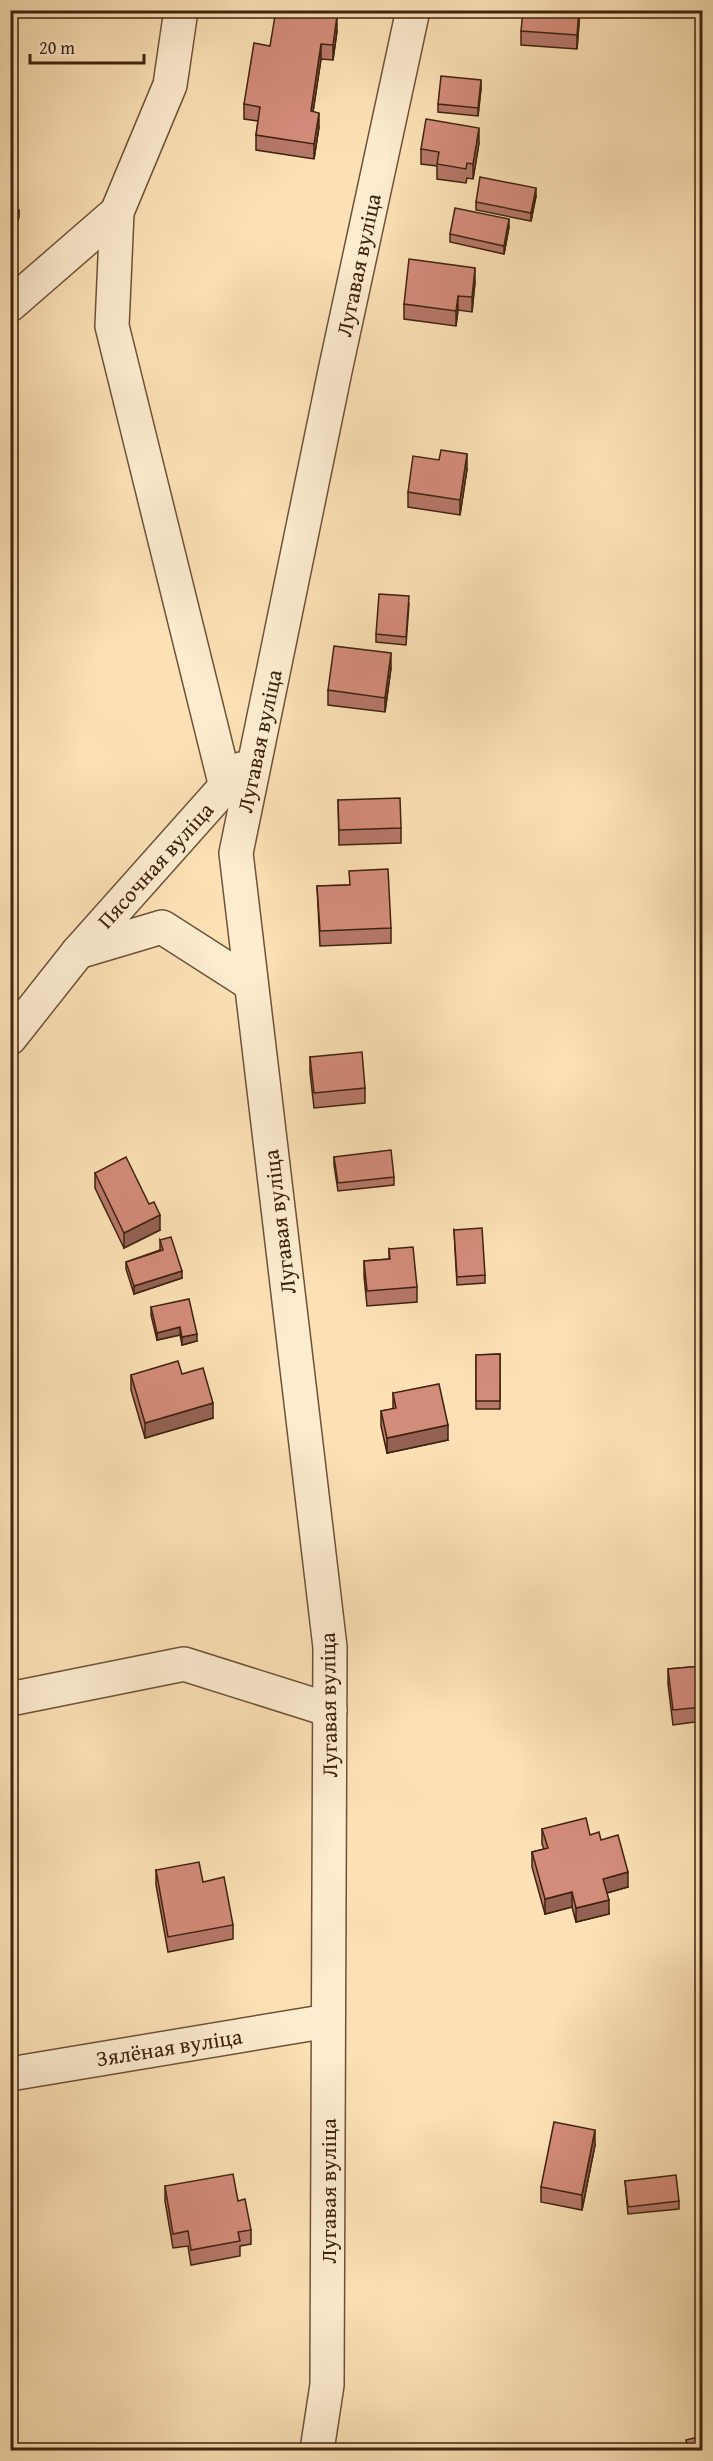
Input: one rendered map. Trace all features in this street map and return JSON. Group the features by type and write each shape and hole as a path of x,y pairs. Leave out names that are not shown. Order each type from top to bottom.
{"street":[{"path":"181,10 170,85 117,212 112,326 226,787"},
{"name":"Лугавая вуліца","path":"317,2451 327,2385 330,1647 236,853 334,371 413,10"},
{"path":"10,305 117,212"},
{"name":"Пясочная вуліца","path":"10,1038 78,952 256,753"},
{"name":"Пясочная вуліца","path":"78,952 162,927 251,984"},
{"path":"10,1699 184,1664 330,1710"},
{"name":"Зялёная вуліца","path":"10,2074 328,2021"}],"building":[{"path":"276,10 302,10 337,16 333,45 321,44 311,111 319,113 314,144 256,135 260,107 244,104 254,43 270,46"},
{"path":"523,10 579,10 577,35 521,31"},
{"path":"441,76 481,80 478,108 438,104"},
{"path":"426,119 479,128 473,164 467,163 466,169 437,164 439,152 421,149"},
{"path":"480,177 536,188 531,213 476,202"},
{"path":"10,207 19,210 10,234"},
{"path":"455,208 509,219 504,246 450,234"},
{"path":"409,259 475,268 472,297 458,296 456,311 404,304"},
{"path":"441,450 467,454 460,500 408,492 413,456 439,460"},
{"path":"379,594 409,596 406,637 376,634"},
{"path":"334,646 391,653 385,698 328,690"},
{"path":"400,798 401,828 339,830 338,800"},
{"path":"388,869 391,928 320,931 317,886 350,885 349,871"},
{"path":"362,1052 365,1088 314,1093 310,1057"},
{"path":"391,1150 394,1177 338,1183 334,1157"},
{"path":"126,1157 149,1204 154,1202 160,1215 124,1233 95,1173"},
{"path":"482,1228 485,1275 457,1277 454,1230"},
{"path":"171,1237 182,1271 134,1286 126,1262 163,1250 160,1240"},
{"path":"413,1247 417,1287 367,1291 364,1261 390,1259 389,1249"},
{"path":"189,1299 197,1334 182,1337 180,1327 157,1333 151,1307"},
{"path":"500,1354 500,1401 476,1401 476,1355"},
{"path":"178,1361 182,1374 203,1368 213,1403 145,1423 131,1375"},
{"path":"439,1384 448,1425 387,1438 381,1411 396,1408 393,1393"},
{"path":"702,1666 702,1707 673,1710 668,1669"},
{"path":"586,1818 590,1835 599,1832 601,1840 618,1835 628,1872 603,1879 609,1900 576,1908 572,1892 545,1899 532,1852 548,1848 542,1829"},
{"path":"199,1862 203,1882 224,1877 233,1925 168,1937 156,1870"},
{"path":"10,1874 17,1914 10,1915"},
{"path":"554,2122 595,2130 582,2195 541,2187"},
{"path":"233,2174 238,2201 245,2199 251,2230 238,2232 240,2241 191,2250 188,2231 173,2234 165,2186"},
{"path":"676,2175 679,2201 628,2207 625,2181"},
{"path":"702,2436 702,2451 688,2451 686,2440"}]}
